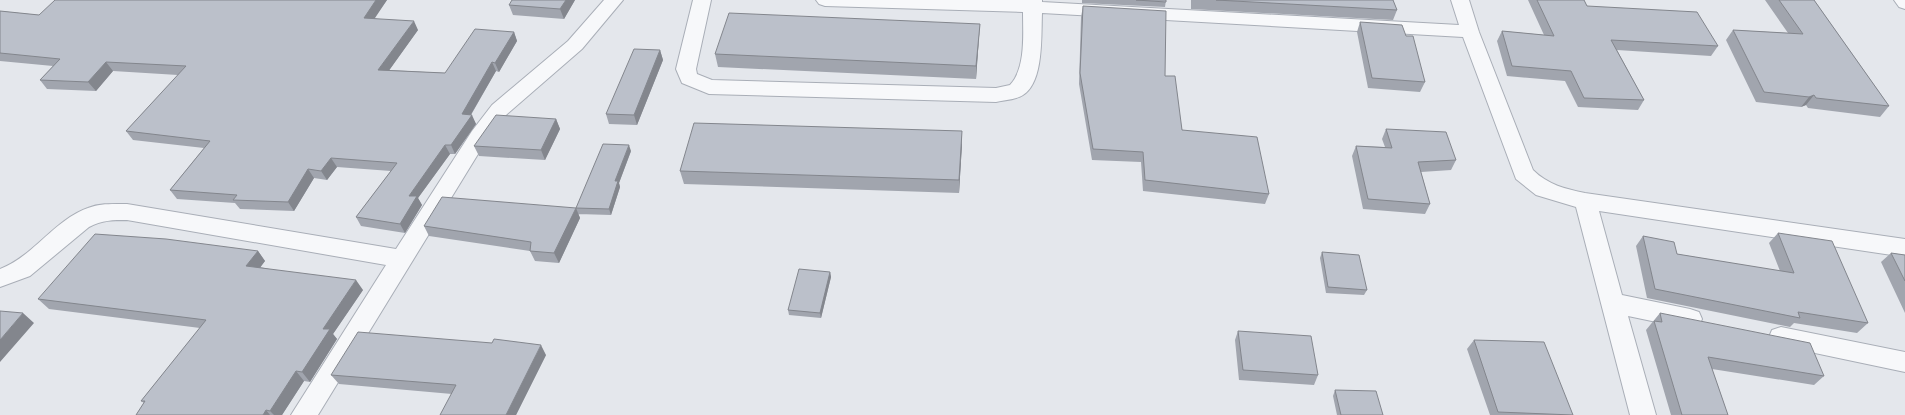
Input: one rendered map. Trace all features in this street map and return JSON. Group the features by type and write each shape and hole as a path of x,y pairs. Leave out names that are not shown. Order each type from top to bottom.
{"street":[{"path":"304,415 479,136 499,110 575,45 614,0"},
{"path":"702,0 686,69 689,78 709,87 996,95 1017,90 1023,84 1026,77 1030,59 1032,4"},
{"path":"825,0 1032,4 1470,32"},
{"path":"1460,0 1470,32 1524,174 1536,185 1548,191 1585,201 1905,248"},
{"path":"1585,201 1643,415"},
{"path":"0,278 22,270 81,222 94,214 108,212 127,212 402,259"},
{"path":"1613,303 1713,324"},
{"path":"1759,333 1905,362"}],"building":[{"path":"55,0 376,0 364,18 414,21 378,70 445,73 475,29 514,32 495,63 492,62 462,114 472,115 451,145 445,145 409,196 417,196 400,224 356,217 397,163 331,158 321,171 308,169 288,202 233,200 237,195 170,190 210,141 126,131 186,66 106,62 88,82 40,80 60,59 0,53 0,11 39,15"},
{"path":"512,0 566,0 560,9 509,5"},
{"path":"1136,0 1166,0 1166,2"},
{"path":"1216,0 1393,0 1397,10"},
{"path":"1537,0 1584,0 1587,6 1697,12 1718,46 1611,40 1644,100 1584,98 1571,71 1512,66 1502,31 1554,36"},
{"path":"1779,0 1814,0 1889,106 1816,98 1814,95 1809,97 1764,92 1733,30 1803,34"},
{"path":"1083,6 1166,11 1165,76 1175,76 1182,130 1257,137 1269,194 1145,180 1143,152 1093,149 1080,73"},
{"path":"729,13 980,24 976,66 715,54"},
{"path":"1360,22 1402,25 1406,36 1413,36 1425,82 1372,78"},
{"path":"634,49 660,50 634,115 606,114"},
{"path":"496,115 556,119 541,150 474,146"},
{"path":"694,123 962,131 959,180 680,171"},
{"path":"1386,129 1446,132 1456,160 1418,162 1430,204 1368,199 1356,146 1392,148"},
{"path":"603,144 629,145 615,181 618,181 609,209 576,208"},
{"path":"442,197 576,208 554,253 530,251 531,242 424,226"},
{"path":"1778,233 1832,241 1868,323 1798,312 1800,318 1655,289 1643,236 1674,242 1677,254 1794,273"},
{"path":"95,234 166,239 258,251 246,266 356,280 323,329 330,329 302,372 296,371 270,411 266,410 263,415 136,415 145,401 141,401 206,320 38,299"},
{"path":"1322,252 1359,255 1367,290 1328,287"},
{"path":"1891,253 1905,255 1905,281"},
{"path":"799,269 830,272 820,313 788,310"},
{"path":"0,311 23,313 0,340"},
{"path":"1660,313 1810,343 1824,376 1708,357 1728,415 1682,415 1654,321 1662,322"},
{"path":"1238,331 1311,336 1318,375 1243,370"},
{"path":"358,332 492,343 494,339 541,345 506,415 440,415 456,385 331,375"},
{"path":"1474,340 1544,342 1573,415 1498,412"},
{"path":"1335,390 1376,391 1383,415 1341,415"}]}
